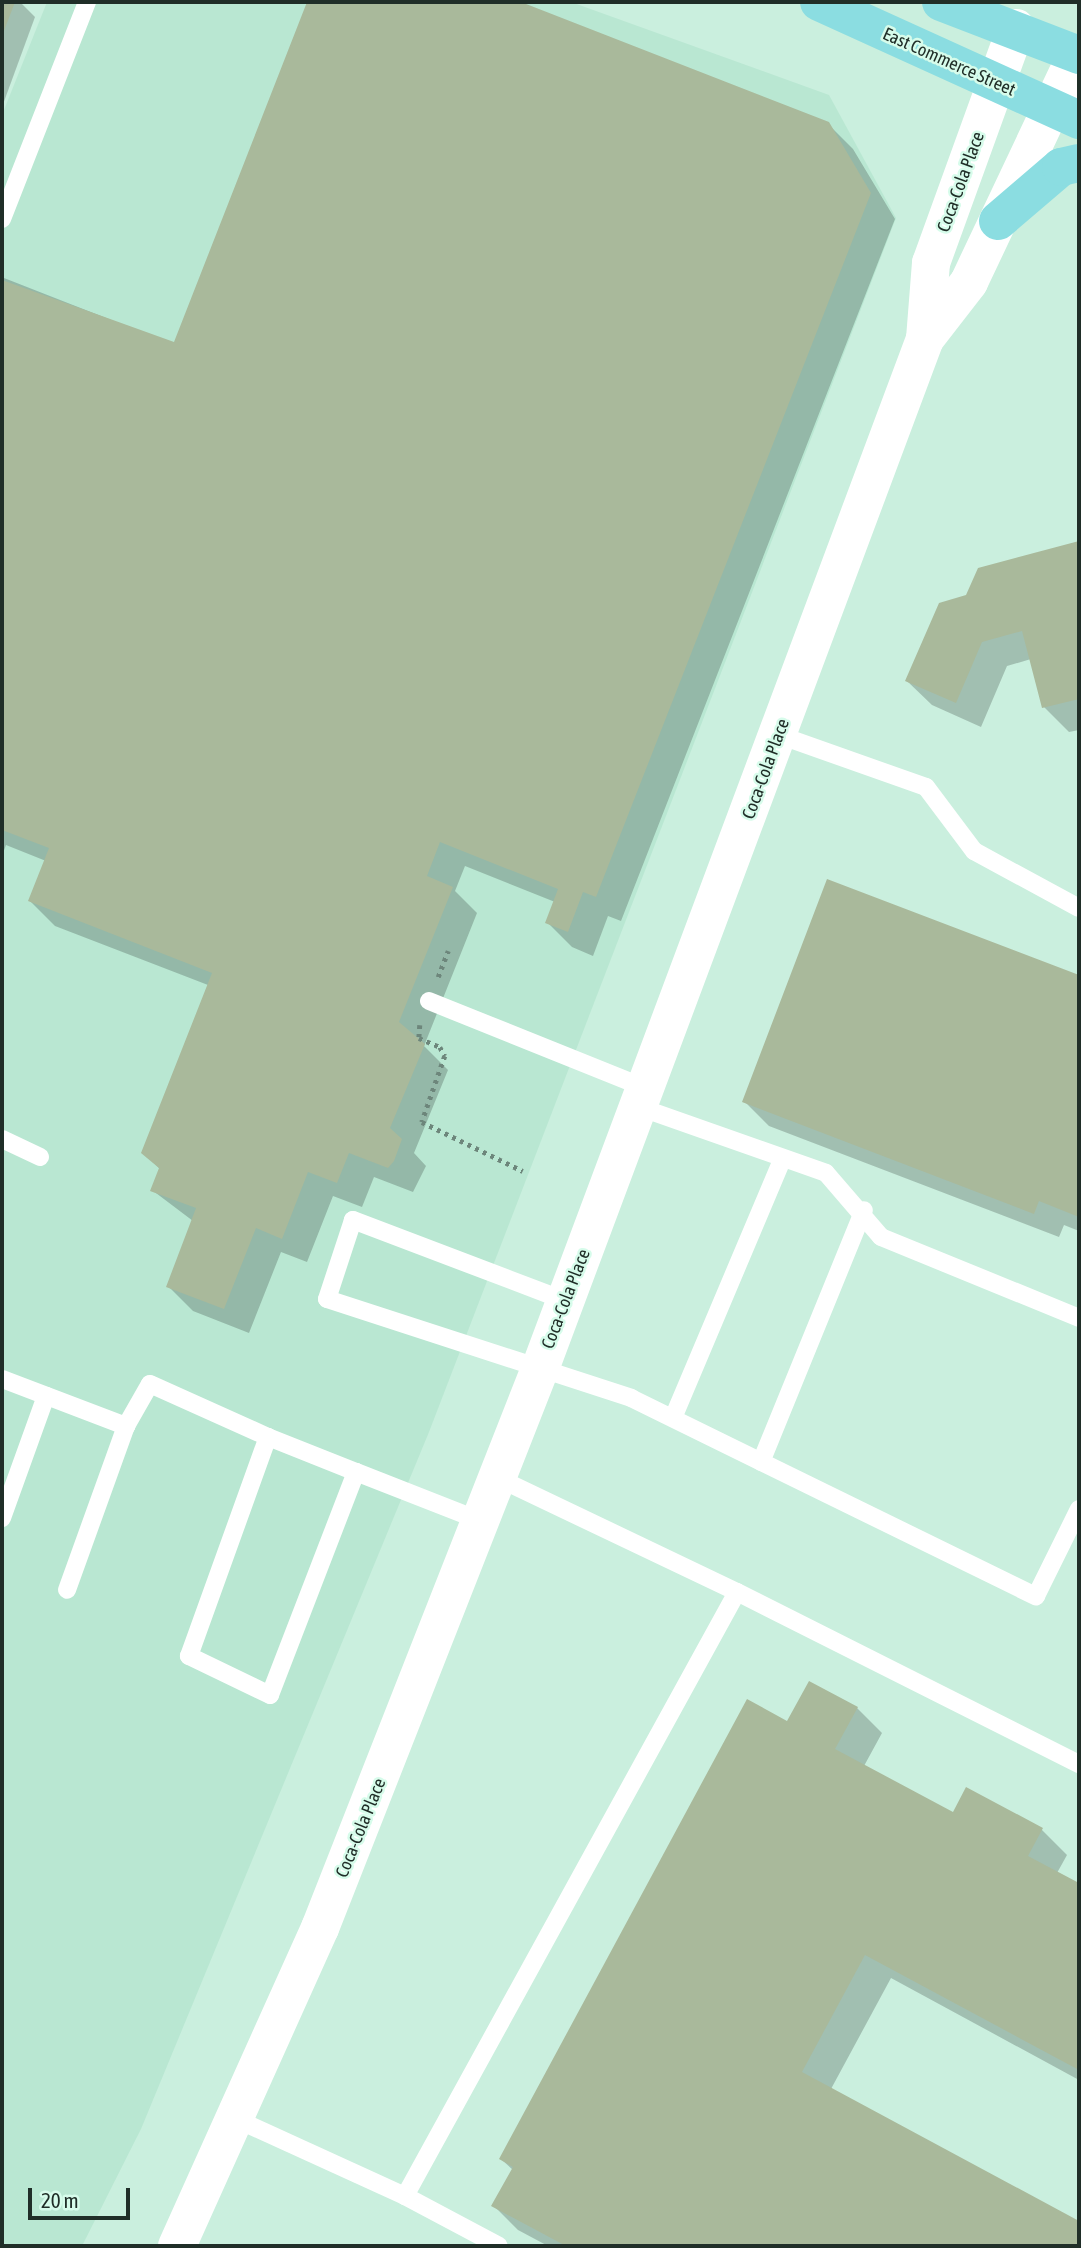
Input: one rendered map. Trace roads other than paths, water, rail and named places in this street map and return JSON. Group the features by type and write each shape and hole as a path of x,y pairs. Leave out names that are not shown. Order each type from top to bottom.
{"main road":[{"name":"East Commerce Street","path":"819,2 1066,115"},
{"path":"941,2 1079,52"},
{"path":"998,221 1060,167 1079,163"}],"street":[{"name":"Coca-Cola Place","path":"177,2246 320,1928 566,1301 925,339 931,263 1016,28"},
{"name":"Coca-Cola Place","path":"925,339 969,282 998,221 1066,115 1079,52"}],"lane":[{"path":"2,219 87,2"},
{"path":"779,735 926,787 974,850 1079,908"},
{"path":"429,1001 642,1097 783,1158 826,1173 863,1210 881,1237 1079,1318"},
{"path":"2,1139 40,1157"},
{"path":"673,1418 783,1158"},
{"path":"761,1462 863,1210"},
{"path":"566,1301 353,1220 327,1299 541,1366 673,1418 1036,1596 1079,1509"},
{"path":"2,1379 126,1426"},
{"path":"67,1590 126,1426 150,1384 268,1437 481,1521"},
{"path":"2,1518 47,1396"},
{"path":"268,1437 189,1656 270,1695 356,1472"},
{"path":"498,1478 737,1592 1079,1764"},
{"path":"405,2196 737,1592"},
{"path":"236,2119 405,2196 499,2246"}]}
